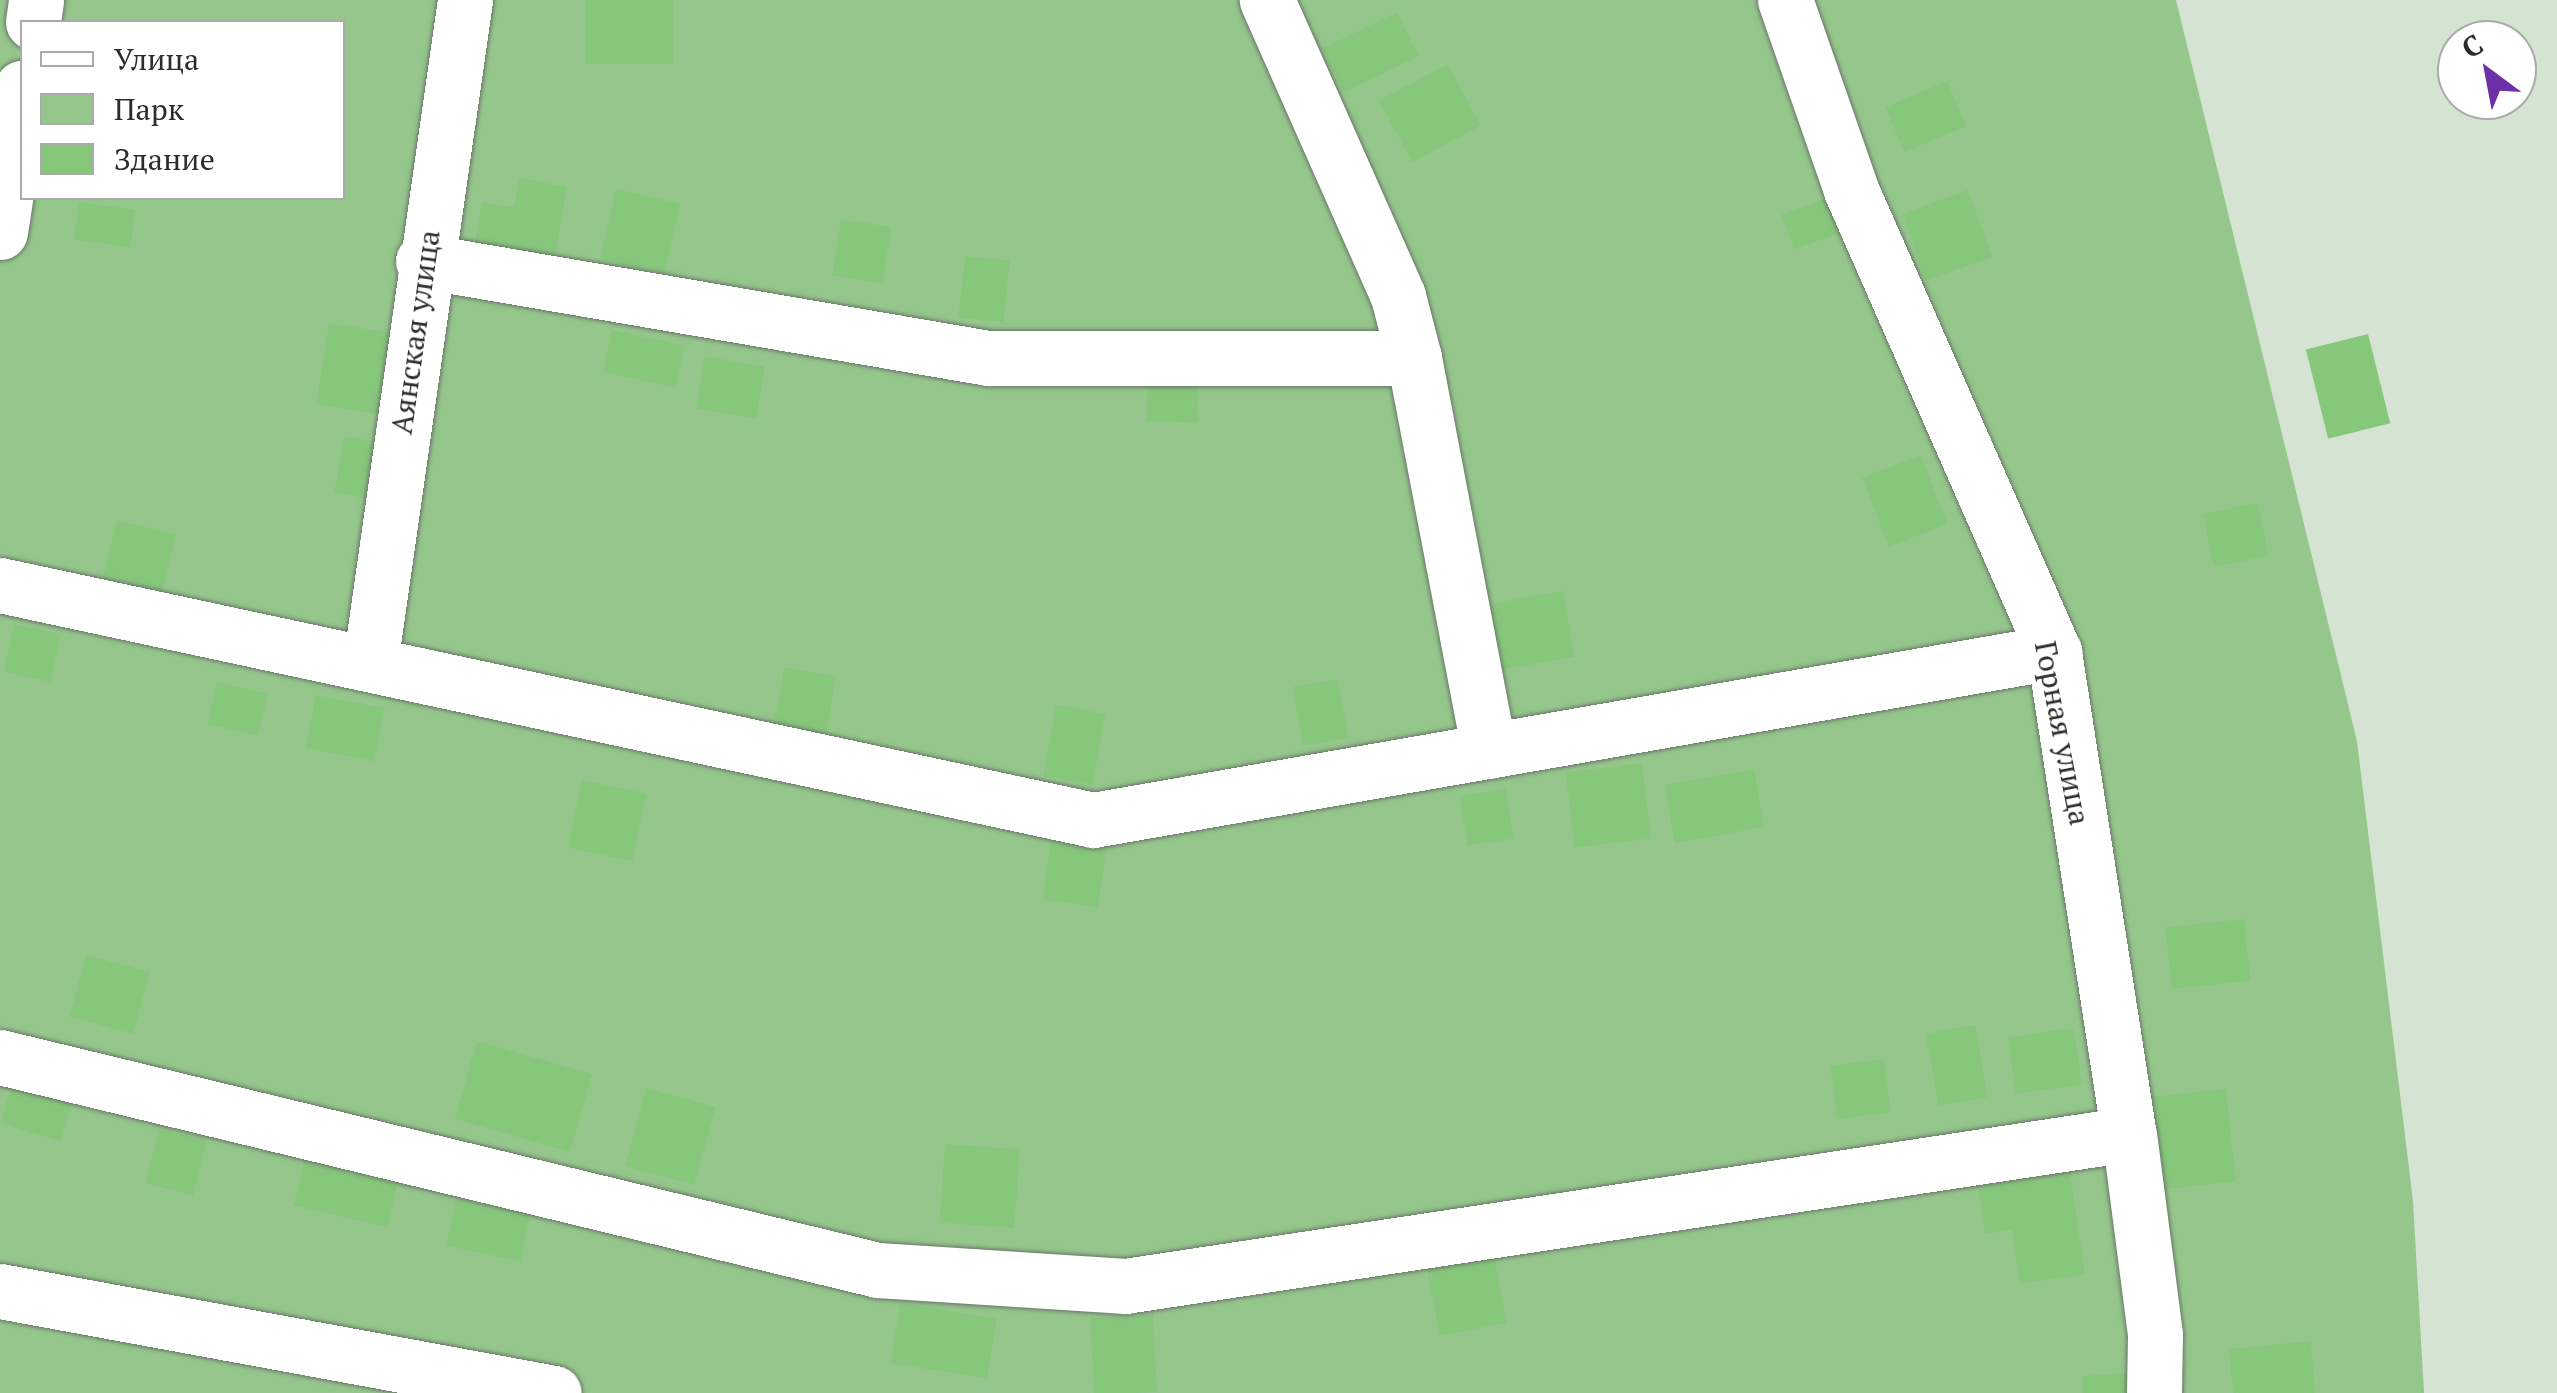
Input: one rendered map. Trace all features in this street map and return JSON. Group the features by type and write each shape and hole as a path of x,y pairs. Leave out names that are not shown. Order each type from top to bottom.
{"street":[{"name":"Аянская улица","path":"370,664 424,261 466,0"},
{"path":"1266,0 1398,296 1414,358 1489,751"},
{"name":"Горная улица","path":"1784,0 1851,190 2054,652 2129,1134 2156,1335 2154,1393"},
{"path":"0,232 20,101"},
{"path":"424,261 988,358 1414,358"},
{"path":"0,585 1092,820 2054,652"},
{"path":"0,1057 878,1270 1125,1286 2129,1134"},
{"path":"0,1291 554,1393"}],"green space":[{"path":"0,0 2176,0 2357,741 2413,1201 2424,1393 0,1393"}],"building":[{"path":"585,0 673,0 673,64 585,64"},
{"path":"1397,12 1418,56 1344,92 1322,48"},
{"path":"1448,64 1481,126 1412,162 1379,101"},
{"path":"1947,81 1966,126 1904,152 1885,107"},
{"path":"519,178 567,187 554,261 474,247 482,202 514,207"},
{"path":"616,189 680,204 664,274 600,259"},
{"path":"1968,190 1992,257 1927,281 1902,214"},
{"path":"1836,195 1849,230 1794,250 1781,215"},
{"path":"79,202 135,210 130,248 74,240"},
{"path":"841,219 891,227 882,283 832,275"},
{"path":"965,256 1010,261 1003,322 959,318"},
{"path":"329,323 395,333 382,414 316,404"},
{"path":"612,330 684,345 675,387 603,372"},
{"path":"2368,334 2390,423 2328,439 2306,349"},
{"path":"705,356 765,367 756,419 696,408"},
{"path":"1148,374 1199,376 1197,423 1146,421"},
{"path":"345,436 392,445 381,501 334,492"},
{"path":"1921,455 1948,524 1889,547 1862,478"},
{"path":"2258,503 2268,556 2213,567 2203,514"},
{"path":"117,520 176,535 161,596 102,581"},
{"path":"1563,591 1575,657 1499,670 1487,604"},
{"path":"14,624 61,634 51,682 4,672"},
{"path":"784,667 836,676 825,742 772,733"},
{"path":"1338,679 1348,738 1303,746 1293,687"},
{"path":"217,682 268,694 258,736 207,724"},
{"path":"316,695 385,708 374,761 306,748"},
{"path":"1056,705 1105,714 1093,785 1043,776"},
{"path":"1642,763 1651,838 1575,848 1566,772"},
{"path":"1754,769 1764,827 1675,843 1664,785"},
{"path":"582,780 647,794 632,861 568,847"},
{"path":"1506,789 1514,838 1467,846 1460,796"},
{"path":"1051,840 1106,848 1098,907 1043,899"},
{"path":"2244,919 2250,981 2172,989 2165,927"},
{"path":"86,955 150,972 133,1034 69,1017"},
{"path":"1975,1025 1988,1097 1938,1106 1926,1034"},
{"path":"2074,1028 2082,1084 2016,1094 2008,1037"},
{"path":"477,1041 592,1074 570,1152 455,1119"},
{"path":"1884,1059 1891,1113 1837,1119 1830,1066"},
{"path":"13,1082 73,1100 61,1142 0,1123"},
{"path":"646,1088 716,1107 695,1185 625,1166"},
{"path":"2226,1089 2236,1181 2153,1190 2143,1098"},
{"path":"159,1129 207,1141 193,1195 145,1183"},
{"path":"945,1144 1020,1149 1014,1228 939,1223"},
{"path":"307,1148 401,1170 387,1227 294,1205"},
{"path":"2070,1172 2085,1274 2020,1284 2012,1230 1985,1234 1978,1186"},
{"path":"459,1185 533,1201 520,1261 446,1246"},
{"path":"1494,1257 1507,1323 1440,1336 1427,1270"},
{"path":"900,1303 997,1318 987,1379 890,1363"},
{"path":"1153,1315 1157,1392 1094,1393 1090,1318"},
{"path":"2311,1341 2315,1393 2233,1393 2229,1349"},
{"path":"2128,1373 2129,1393 2083,1393 2082,1376"}]}
